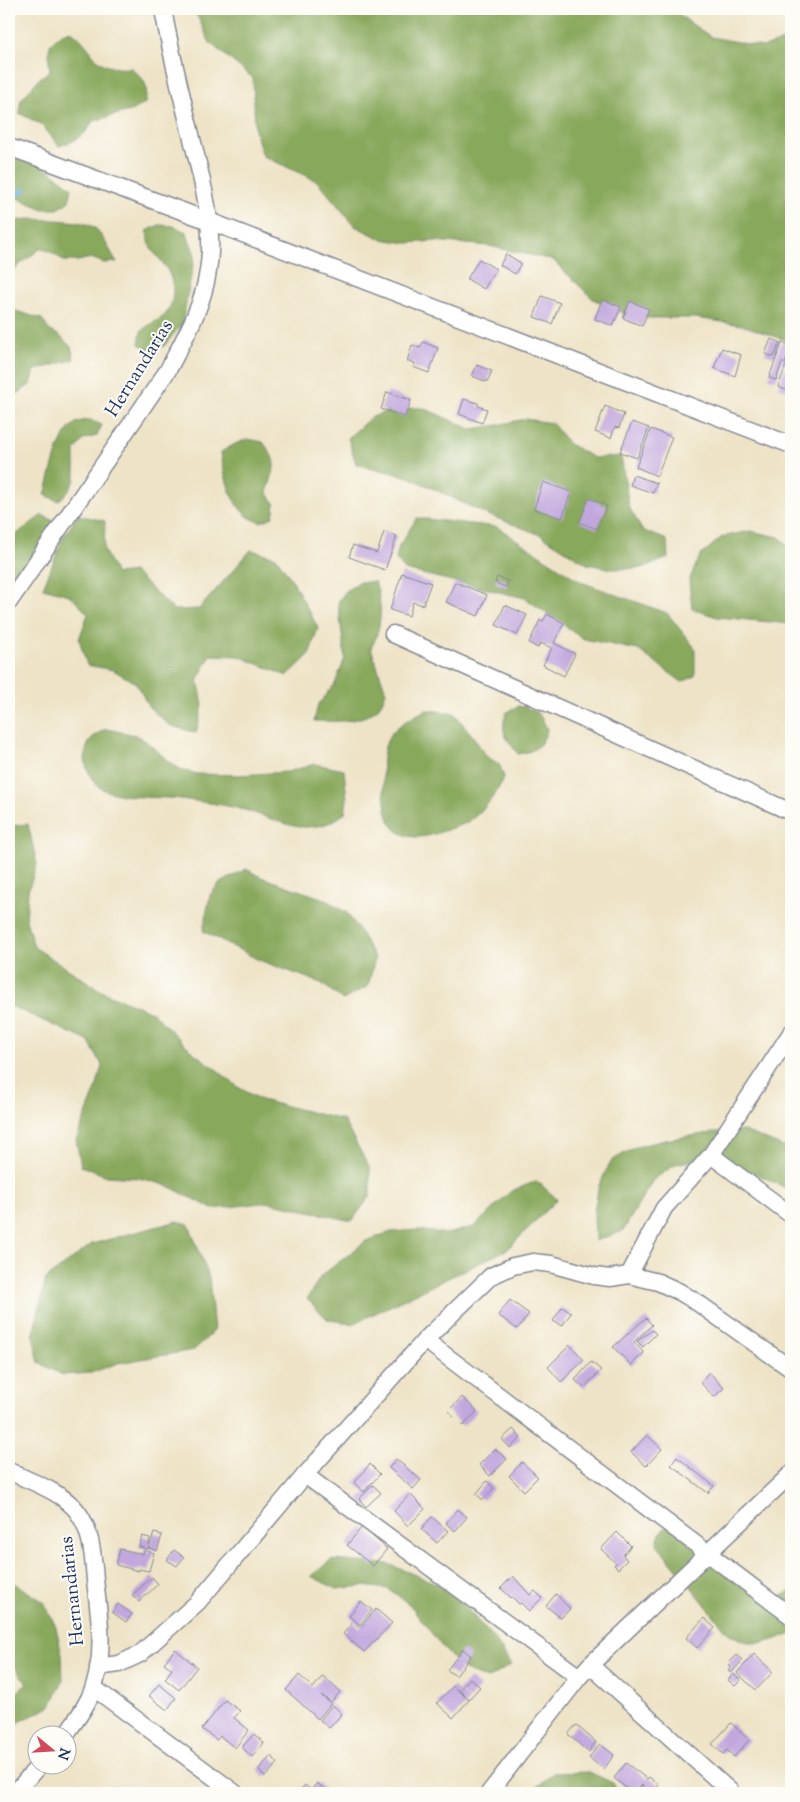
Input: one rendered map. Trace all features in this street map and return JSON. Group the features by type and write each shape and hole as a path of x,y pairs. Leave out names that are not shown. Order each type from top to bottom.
{"street":[{"name":"Hernandarias","path":"9,602 168,370 189,331 208,274 210,252 206,201 163,9"},
{"path":"9,147 209,221 791,446"},
{"path":"393,634 791,812"},
{"path":"629,1274 664,1208 711,1155 791,1033"},
{"path":"711,1155 791,1215"},
{"path":"98,1667 119,1664 140,1654 198,1602 306,1475 425,1340 491,1276 513,1266 533,1262 551,1264 594,1276 610,1278 629,1274 658,1282 698,1303 791,1369"},
{"path":"425,1340 791,1616"},
{"name":"Hernandarias","path":"9,1471 48,1490 76,1510 85,1523 91,1542 101,1628 98,1667 94,1688 83,1710 73,1724"},
{"path":"490,1793 590,1665 791,1474"},
{"path":"306,1475 579,1677"},
{"path":"590,1665 732,1793"},
{"path":"94,1688 235,1793"},
{"path":"15,1793 31,1774"}],"green space":[{"path":"194,9 673,9 711,37 763,47 791,39 791,342 742,325 696,318 642,318 617,311 593,299 553,260 489,246 435,241 407,243 381,239 355,226 317,181 263,156 255,131 253,78 210,43"},
{"path":"71,31 80,38 101,63 118,68 131,68 136,72 145,83 146,97 145,103 133,110 93,121 85,133 73,141 59,146 42,125 19,113 21,100 39,79 50,70 49,49 53,40"},
{"path":"9,146 50,171 72,188 69,201 58,209 43,209 9,194"},
{"path":"28,219 84,223 91,226 102,236 117,262 104,263 91,258 78,261 64,261 53,253 41,248 19,265 9,276 9,222"},
{"path":"159,225 173,226 186,232 195,255 182,324 164,346 151,351 139,344 141,331 164,316 173,297 168,271 151,249 148,241 147,231"},
{"path":"9,309 42,319 49,330 60,336 71,347 74,359 35,370 31,384 9,400"},
{"path":"395,408 423,408 471,429 525,419 552,423 569,444 594,458 621,456 629,507 642,530 667,540 668,558 642,568 613,569 587,564 541,535 486,514 409,477 356,464 348,438 370,418"},
{"path":"90,420 102,425 97,436 84,439 75,450 75,480 68,492 58,501 45,495 56,454 65,434 78,422"},
{"path":"248,439 263,442 272,456 274,466 267,492 275,504 273,517 261,522 247,516 236,503 228,486 222,460 221,452"},
{"path":"42,515 54,521 9,590 9,540"},
{"path":"78,515 105,521 104,550 116,574 134,572 174,610 199,609 251,550 276,557 292,580 318,628 309,655 287,676 239,656 211,655 198,679 203,705 196,733 169,725 149,707 136,683 113,670 87,665 79,639 88,614 69,595 43,588 63,538"},
{"path":"417,518 497,527 581,582 667,613 695,648 695,676 682,682 638,650 584,639 525,598 405,570 396,559 399,546"},
{"path":"750,531 779,537 791,548 791,624 717,617 692,609 689,580 700,556 722,537"},
{"path":"359,582 375,582 378,590 380,616 375,640 371,648 386,692 379,707 365,716 340,721 314,721 318,705 335,684 345,658 338,602 346,591"},
{"path":"518,706 534,710 540,716 547,730 540,744 534,750 518,754 505,735 504,720 506,713"},
{"path":"427,710 454,713 487,757 499,764 504,777 491,800 470,820 440,833 416,837 401,833 389,821 386,811 383,762 387,741 393,732 412,717"},
{"path":"106,729 136,735 147,742 169,762 182,770 197,774 239,775 287,772 315,764 344,770 347,799 345,813 326,824 303,827 289,825 248,811 226,806 181,799 128,796 108,791 99,787 93,781 85,761 87,746 91,739"},
{"path":"28,824 37,864 28,891 26,920 34,947 103,992 152,1012 194,1053 238,1087 261,1100 343,1120 370,1168 370,1196 352,1221 269,1202 213,1209 166,1185 139,1178 107,1176 81,1166 76,1140 96,1089 102,1065 88,1041 9,1005 9,826"},
{"path":"246,869 261,877 324,899 347,913 363,936 375,959 368,986 343,1000 321,983 259,960 203,931 210,895 219,884"},
{"path":"744,1131 791,1150 791,1194 786,1188 757,1174 703,1158 676,1164 653,1180 623,1231 595,1241 594,1212 599,1185 611,1161 636,1147 665,1140 717,1132"},
{"path":"537,1181 557,1199 508,1249 353,1324 327,1319 307,1299 321,1276 366,1241 391,1232 419,1230 447,1234 474,1227 511,1191"},
{"path":"178,1221 189,1225 209,1277 214,1331 194,1350 118,1363 91,1373 63,1375 39,1363 33,1335 46,1279 92,1244"},
{"path":"672,1523 693,1529 775,1599 791,1591 791,1633 774,1640 752,1643 727,1632 657,1544 661,1532"},
{"path":"331,1560 388,1564 438,1584 460,1601 496,1641 511,1665 487,1679 463,1669 443,1648 410,1605 389,1589 363,1586 336,1589 311,1576"},
{"path":"9,1580 44,1602 56,1627 62,1655 63,1682 50,1707 9,1727 9,1699 27,1684 9,1661"},
{"path":"589,1772 613,1783 619,1793 531,1793 553,1773"}],"building":[{"path":"506,254 521,263 515,274 500,265"},
{"path":"479,259 496,269 484,289 467,279"},
{"path":"542,296 560,303 552,324 534,317"},
{"path":"602,299 621,307 613,326 595,319"},
{"path":"630,301 649,309 642,326 623,318"},
{"path":"771,339 780,342 774,357 765,354"},
{"path":"423,342 438,348 429,373 413,367 415,363 407,361 412,345 420,348"},
{"path":"782,342 791,346 785,364 782,362 776,380 769,378"},
{"path":"722,348 741,355 735,376 714,368"},
{"path":"787,363 791,365 791,386 789,391 778,387"},
{"path":"477,365 492,371 487,382 472,376"},
{"path":"387,392 411,400 405,417 381,409"},
{"path":"464,399 478,403 478,406 487,409 482,423 459,414"},
{"path":"605,406 624,414 619,428 615,427 611,438 595,432"},
{"path":"632,422 649,428 637,458 620,452"},
{"path":"651,429 672,437 657,476 636,467"},
{"path":"633,475 657,483 653,493 630,485"},
{"path":"543,482 571,492 562,518 534,509"},
{"path":"589,498 607,506 597,529 579,522"},
{"path":"384,532 397,536 385,570 349,557 353,545 377,553"},
{"path":"402,573 431,583 423,605 413,602 409,616 390,610"},
{"path":"497,577 508,581 506,587 495,583"},
{"path":"455,582 487,595 478,616 446,602"},
{"path":"505,605 527,615 517,635 496,625"},
{"path":"547,614 564,623 554,643 575,654 564,676 543,665 552,648 540,643 538,648 529,643 540,620 543,621"},
{"path":"510,1300 529,1314 517,1329 498,1315"},
{"path":"562,1307 571,1313 562,1326 553,1321"},
{"path":"646,1318 652,1325 634,1342 644,1353 631,1365 613,1347"},
{"path":"652,1330 656,1334 643,1347 637,1341"},
{"path":"570,1345 584,1360 561,1382 548,1367"},
{"path":"591,1362 601,1370 584,1388 575,1380"},
{"path":"709,1372 724,1388 714,1397 700,1382"},
{"path":"462,1397 477,1411 463,1426 448,1411"},
{"path":"513,1429 521,1438 510,1448 502,1439"},
{"path":"647,1435 662,1449 646,1466 631,1452"},
{"path":"495,1449 507,1459 490,1476 479,1465"},
{"path":"677,1457 714,1486 708,1493 671,1465"},
{"path":"396,1459 421,1480 413,1489 389,1468"},
{"path":"522,1462 538,1477 524,1491 509,1476"},
{"path":"370,1464 380,1474 364,1492 354,1483"},
{"path":"487,1481 494,1488 483,1500 476,1494"},
{"path":"373,1485 381,1493 366,1507 359,1499"},
{"path":"410,1494 425,1509 408,1526 394,1511"},
{"path":"458,1509 467,1517 455,1531 446,1523"},
{"path":"432,1517 448,1531 437,1543 421,1529"},
{"path":"362,1527 387,1549 373,1566 347,1545"},
{"path":"617,1532 631,1546 623,1555 627,1560 618,1569 614,1565 616,1563 601,1549"},
{"path":"154,1533 162,1535 157,1551 149,1548"},
{"path":"142,1536 150,1538 148,1549 139,1547"},
{"path":"120,1549 143,1554 144,1550 154,1553 149,1571 139,1569 139,1571 116,1565"},
{"path":"174,1550 184,1557 177,1566 167,1560"},
{"path":"513,1576 530,1595 535,1591 542,1598 529,1611 501,1588"},
{"path":"152,1577 158,1584 139,1602 132,1595"},
{"path":"556,1594 570,1609 561,1618 546,1606"},
{"path":"361,1601 372,1610 360,1625 349,1616"},
{"path":"118,1604 132,1614 126,1622 112,1612"},
{"path":"376,1609 392,1623 364,1652 343,1634 353,1622 360,1628"},
{"path":"704,1618 715,1628 697,1648 686,1638"},
{"path":"175,1649 197,1667 179,1690 165,1679 172,1669 164,1663"},
{"path":"463,1649 471,1656 456,1676 447,1670"},
{"path":"754,1654 773,1672 756,1690 737,1673"},
{"path":"737,1655 743,1660 731,1673 728,1671 731,1667 728,1664"},
{"path":"733,1674 741,1680 735,1686 728,1680"},
{"path":"299,1675 313,1688 323,1676 340,1692 331,1702 321,1695 331,1704 318,1719 286,1690"},
{"path":"470,1678 480,1687 469,1699 459,1690"},
{"path":"159,1684 176,1698 167,1710 149,1696"},
{"path":"453,1686 469,1700 453,1718 437,1703"},
{"path":"225,1700 240,1711 234,1718 249,1730 235,1748 220,1736 217,1740 202,1729"},
{"path":"333,1705 342,1714 329,1728 320,1720"},
{"path":"731,1723 749,1740 734,1757 727,1750 723,1754 712,1744"},
{"path":"576,1725 596,1742 588,1752 568,1734"},
{"path":"254,1734 264,1743 252,1757 242,1747"},
{"path":"600,1744 614,1755 604,1769 589,1758"},
{"path":"271,1756 278,1763 265,1777 258,1770"},
{"path":"626,1763 647,1779 649,1777 659,1785 652,1793 642,1785 635,1793 632,1793 614,1778"},
{"path":"317,1783 325,1789 321,1793 298,1793 305,1785 311,1790"}],"waterway":[{"path":"9,197 25,190"}]}
